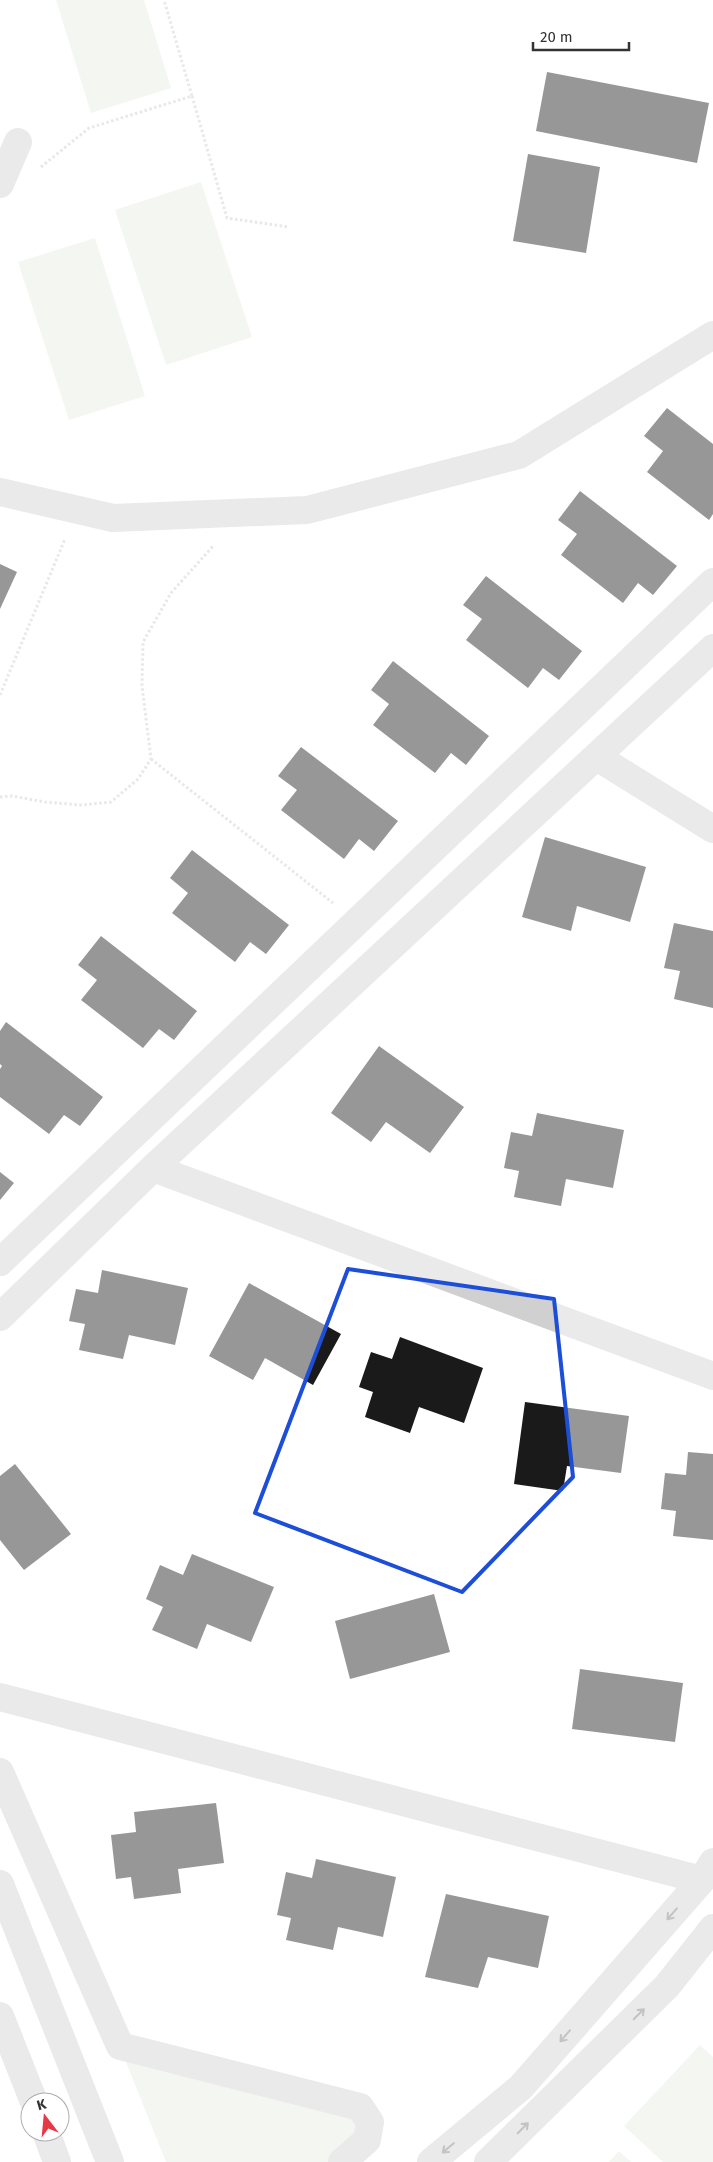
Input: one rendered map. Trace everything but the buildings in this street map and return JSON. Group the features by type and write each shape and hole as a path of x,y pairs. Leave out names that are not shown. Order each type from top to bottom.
{"street":[{"path":"0,184 18,142"},
{"path":"0,492 113,518 307,510 519,455 713,335"},
{"path":"0,1262 713,582"},
{"path":"0,1317 153,1168 713,648"},
{"path":"597,757 713,828"},
{"path":"153,1168 713,1376"},
{"path":"0,1697 707,1871 521,2087 431,2162"},
{"path":"0,1772 120,2046 360,2107 370,2122 367,2140 342,2162"},
{"path":"0,1884 110,2162"},
{"path":"488,2162 667,1986 713,1928"},
{"path":"0,2016 30,2092"},
{"path":"50,2142 57,2162"}],"path":[{"path":"164,0 227,218 289,227"},
{"path":"37,170 89,128 192,96"},
{"path":"0,695 76,510"},
{"path":"0,797 12,796 45,802 80,805 111,802 138,779 151,759 142,686 143,642 171,593 210,551 239,513"},
{"path":"151,759 356,922"}],"highlighted area":[{"path":"348,1269 554,1299 573,1477 462,1592 255,1513"}],"shaded area":[{"path":"56,0 144,0 171,88 91,113"},
{"path":"201,182 252,337 166,365 115,210"},
{"path":"95,238 145,396 69,420 18,262"},
{"path":"700,2045 713,2057 713,2162 663,2162 624,2126"},
{"path":"122,2052 345,2111 363,2125 329,2162 166,2162"},
{"path":"619,2151 631,2162 609,2162"}]}
